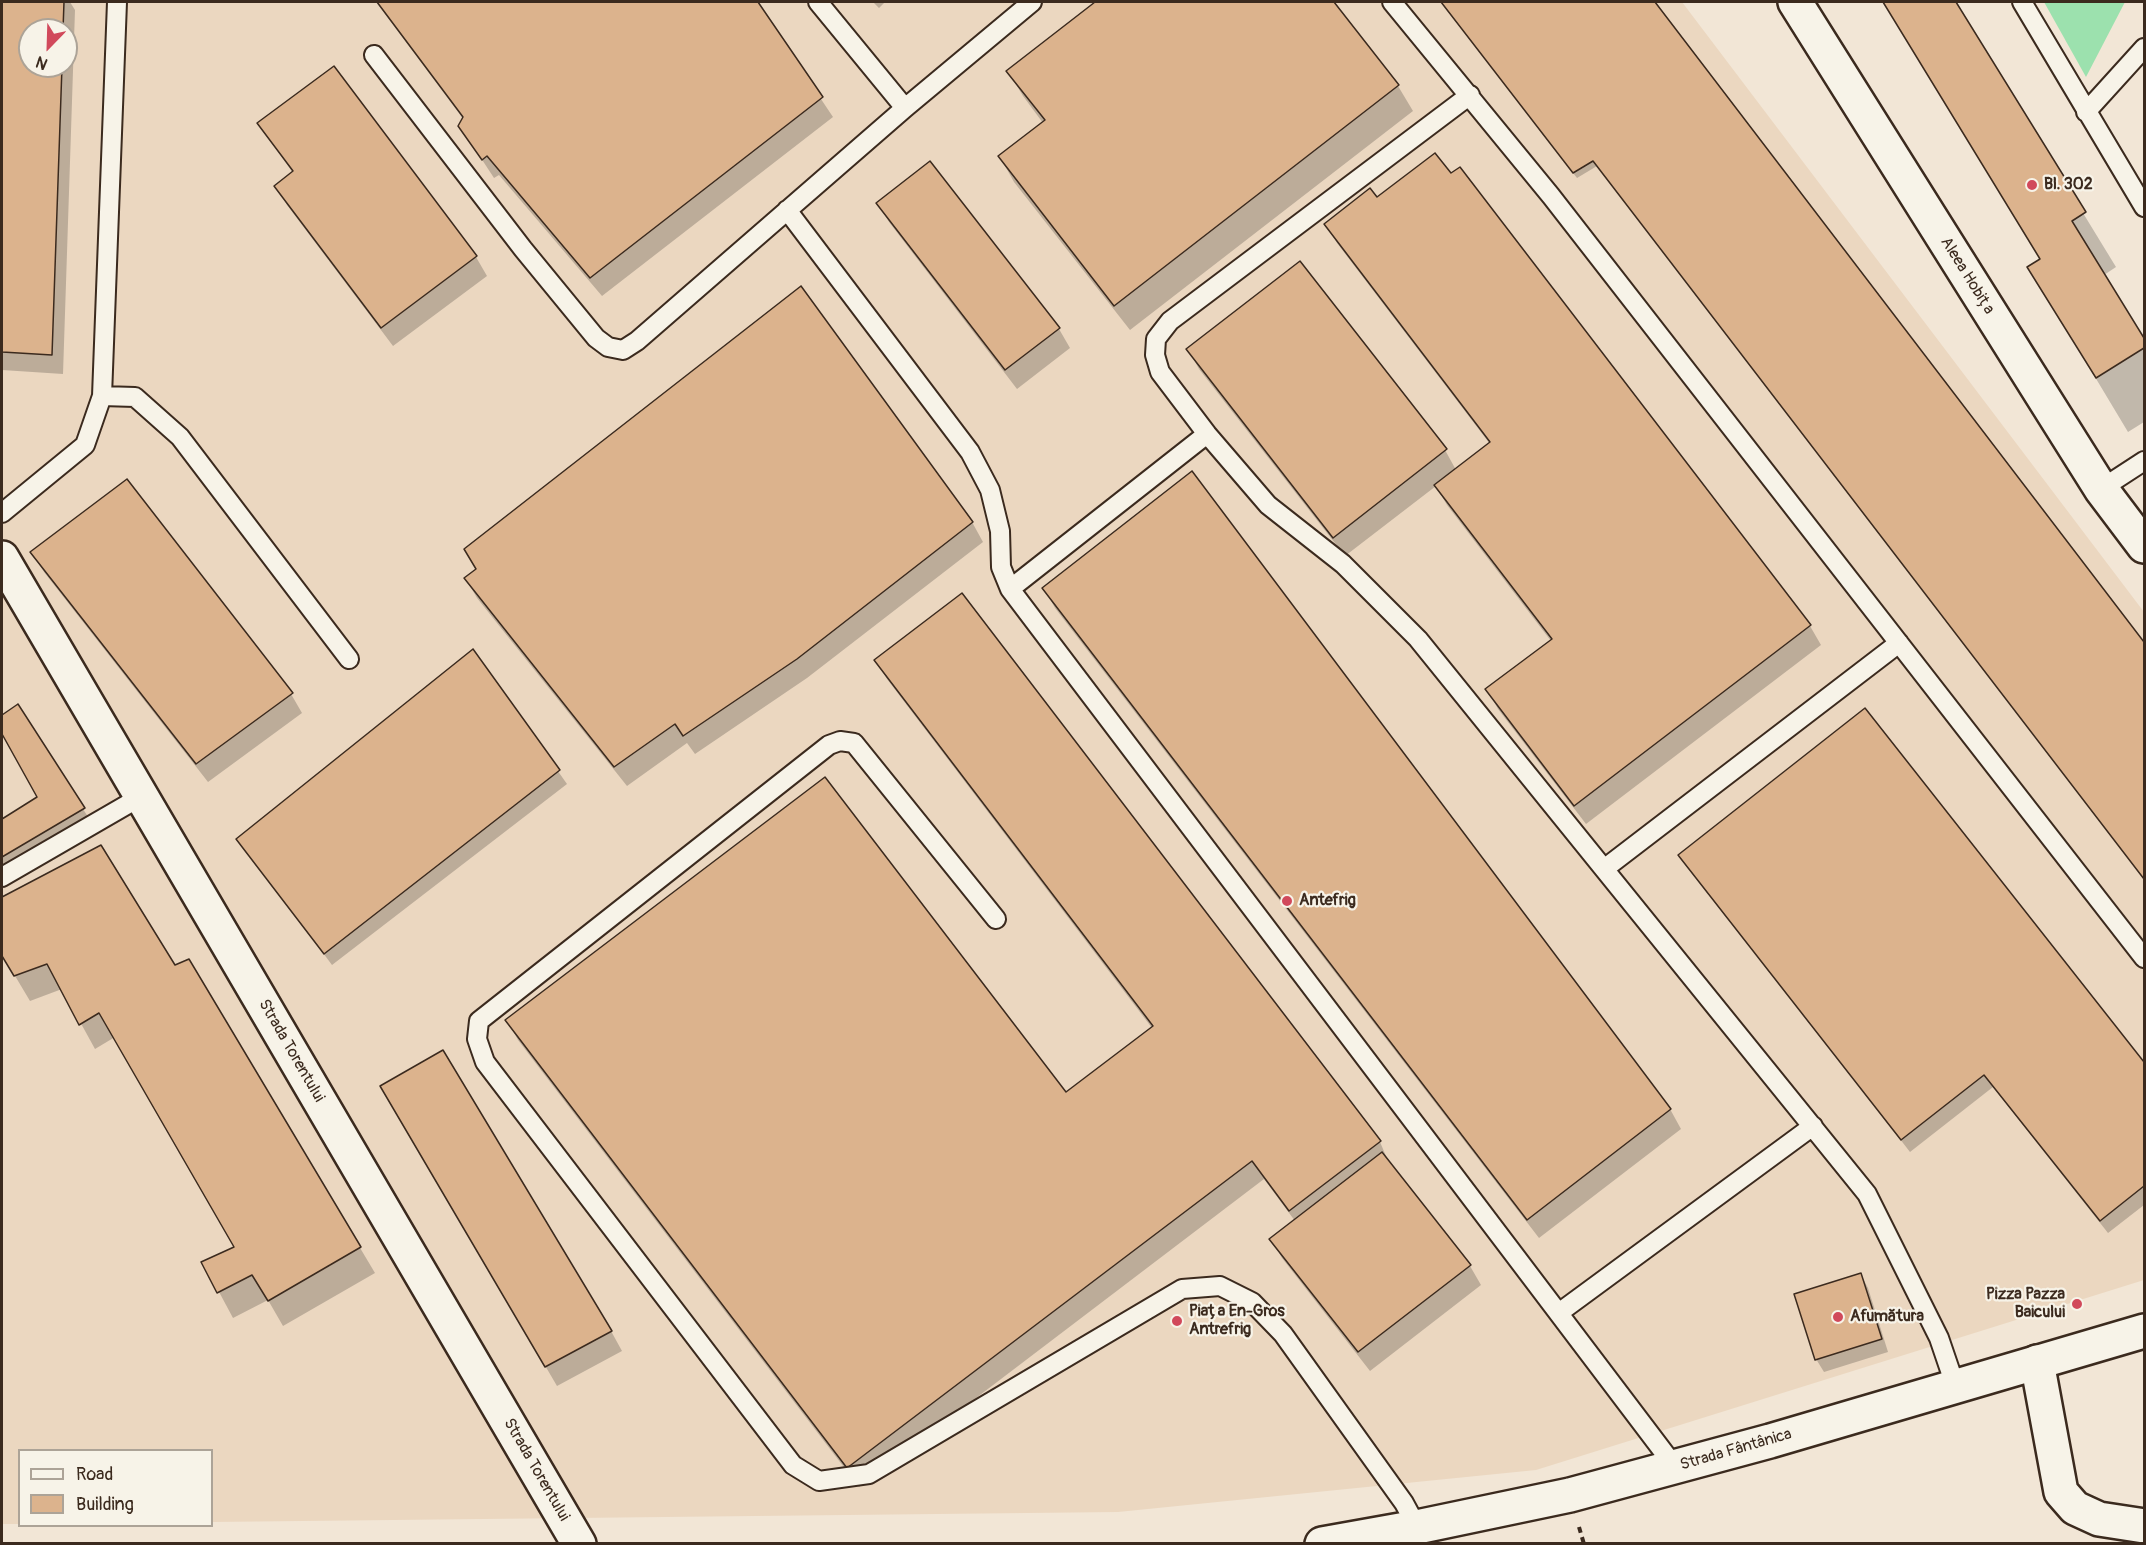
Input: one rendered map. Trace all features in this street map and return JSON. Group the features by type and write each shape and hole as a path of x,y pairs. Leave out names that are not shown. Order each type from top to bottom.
{"street":[{"name":"Aleea Hobița","path":"1795,2 2101,489 2145,546"},
{"name":"Strada Torentului","path":"2,558 579,1544"},
{"name":"Strada Fântânica","path":"1322,1544 1570,1495 1675,1467 2145,1331"},
{"path":"2037,1362 2061,1492 2075,1508 2099,1519 2145,1526"}],"lane":[{"path":"2,513 85,446 102,396 117,2"},
{"path":"818,2 905,108"},
{"path":"374,55 523,249 596,338 608,347 623,350 638,341 905,108 1032,2"},
{"path":"1392,2 1470,95 2145,958"},
{"path":"2022,2 2145,207"},
{"path":"2086,112 2145,48"},
{"path":"1470,95 1170,321 1156,339 1155,355 1160,372 1207,434 1268,505 1343,564 1418,639 1868,1194 1939,1338 1955,1385"},
{"path":"788,210 970,452 990,490 1000,531 1001,567 1010,589 1560,1312 1675,1467"},
{"path":"102,396 135,397 180,437 349,659"},
{"path":"1010,589 1207,434"},
{"path":"2101,489 2145,461"},
{"path":"1604,869 1899,643"},
{"path":"996,919 854,743 840,741 829,745 479,1021 477,1039 485,1062 794,1464 819,1481 869,1474 1182,1289 1220,1286 1252,1302 1282,1334 1404,1503 1417,1527"},
{"path":"2,877 142,796"},
{"path":"1560,1312 1813,1126"}],"shaded area":[{"path":"2,2 1682,2 2144,612 2144,1280 1536,1470 1118,1512 213,1522 213,1449 18,1449 18,1524 2,1524"}],"green space":[{"path":"2044,2 2125,2 2086,77"}],"building":[{"path":"2,2 64,2 63,18 18,18 18,78 62,78 52,355 2,352"},
{"path":"377,2 758,2 823,97 590,278 487,156 482,160 458,126 463,117"},
{"path":"1095,2 1334,2 1399,85 1114,306 998,156 1045,120 1006,71"},
{"path":"1441,2 1655,2 2144,642 2144,879 1593,161 1573,173"},
{"name":"Bl. 302","path":"1883,2 1956,2 2086,212 2072,221 2144,338 2144,348 2096,378 2027,267 2040,259"},
{"path":"334,66 477,256 381,328 274,186 293,171 257,123"},
{"path":"1435,153 1451,173 1460,167 1811,625 1574,806 1485,689 1552,639 1434,485 1490,442 1324,224 1370,188 1377,197"},
{"path":"930,161 1060,328 1005,370 876,203"},
{"path":"1300,261 1447,449 1333,538 1186,349"},
{"path":"801,286 973,522 797,659 683,736 675,724 614,767 464,578 476,569 464,549"},
{"path":"1192,471 1671,1109 1527,1220 1042,588"},
{"path":"127,479 293,693 196,764 30,552"},
{"path":"962,593 1381,1141 1289,1211 1252,1161 847,1468 505,1020 825,777 1066,1092 1153,1026 874,660"},
{"path":"473,649 560,770 324,954 236,839"},
{"path":"18,704 85,808 2,857 2,819 37,797 2,734 2,715"},
{"path":"1865,708 2144,1062 2144,1186 2100,1221 1984,1075 1901,1140 1678,855"},
{"path":"101,845 175,965 189,959 361,1247 268,1301 252,1275 217,1293 201,1262 234,1247 99,1013 79,1025 47,964 14,976 2,956 2,897"},
{"path":"443,1050 612,1331 545,1367 380,1086"},
{"path":"1382,1152 1471,1265 1358,1352 1269,1239"},
{"name":"Afumătura","path":"1861,1273 1882,1339 1815,1360 1794,1294"}],"place":[{"name":"Bl. 302","path":"2032,185"},
{"name":"Antefrig","path":"1287,901"},
{"name":"Pizza Pazza Baicului","path":"2077,1304"},
{"name":"Afumătura","path":"1838,1317"},
{"name":"Piața En-Gros Antrefrig","path":"1177,1321"}]}
